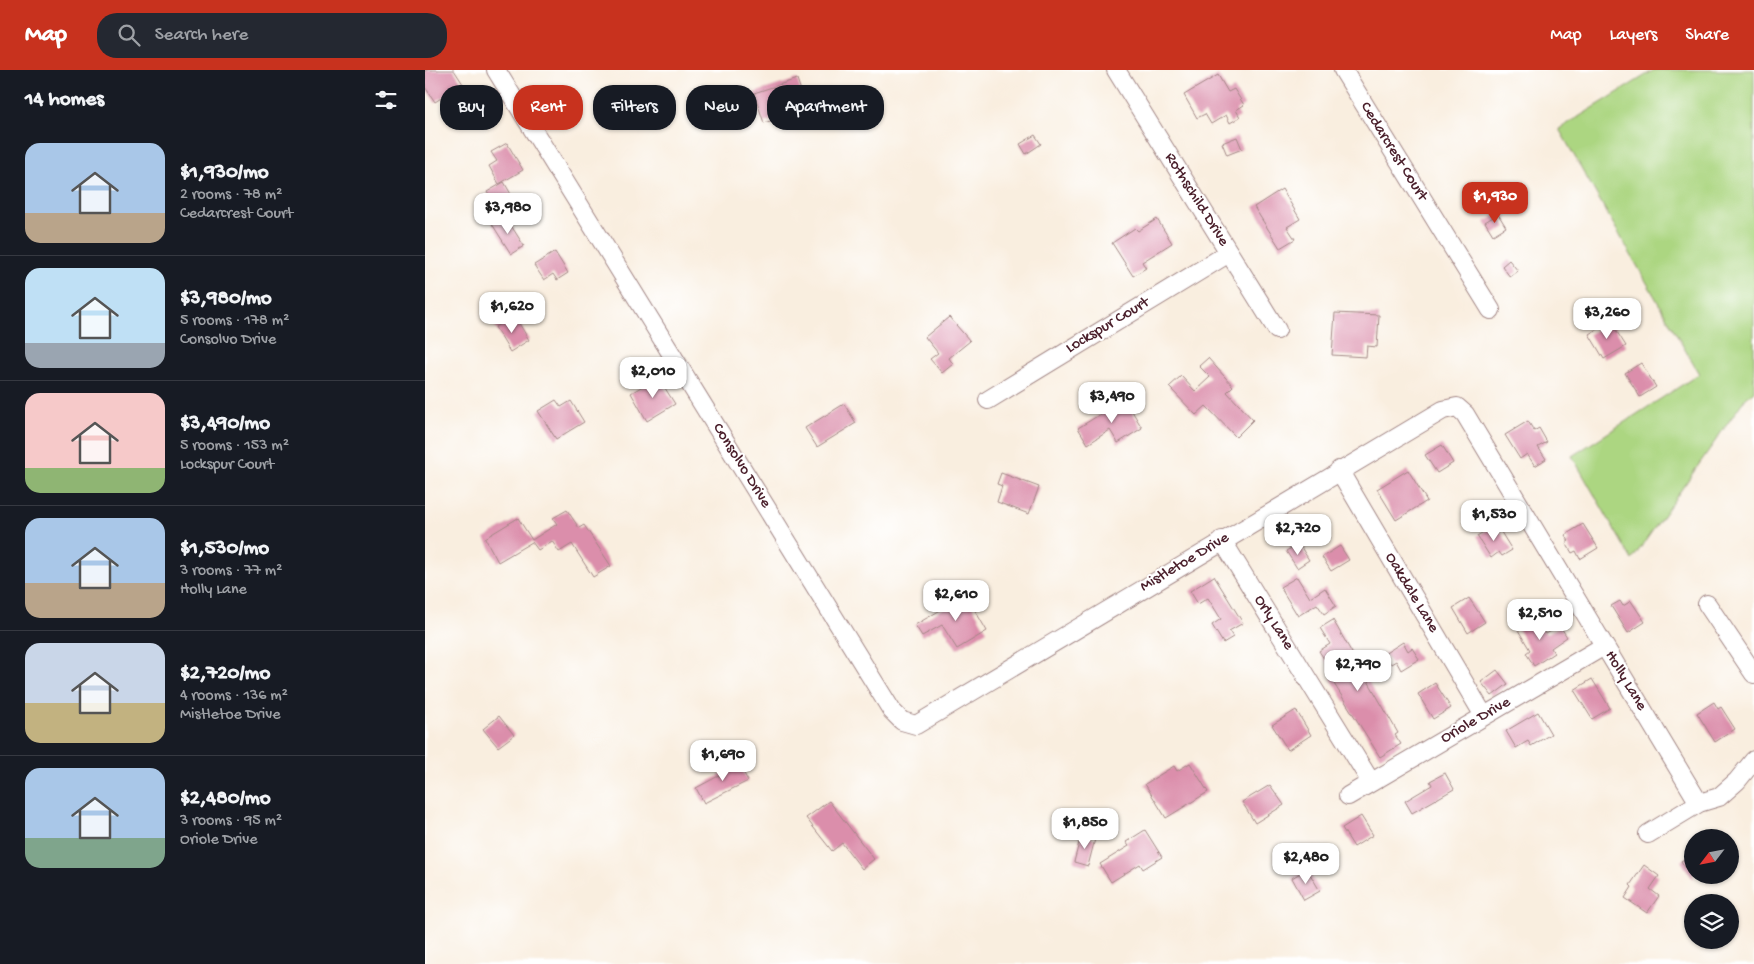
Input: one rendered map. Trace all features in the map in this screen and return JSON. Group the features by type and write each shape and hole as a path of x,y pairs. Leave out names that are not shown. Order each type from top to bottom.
{"street":[{"name":"Consolvo Drive","path":"496,70 892,711 902,721 916,725"},
{"name":"Rothschild Drive","path":"1116,70 1277,330"},
{"name":"Cedarcrest Court","path":"1343,70 1491,310"},
{"name":"Lockspur Court","path":"988,400 1229,253"},
{"name":"Mistletoe Drive","path":"916,725 1339,470 1443,410 1457,407"},
{"name":"Holly Lane","path":"1457,407 1465,414 1699,803"},
{"name":"Oakdale Lane","path":"1339,470 1484,716"},
{"name":"Orly Lane","path":"1222,540 1371,782"},
{"path":"1707,604 1754,674"},
{"name":"Oriole Drive","path":"1348,796 1604,646"},
{"path":"1648,834 1699,803 1719,797 1737,781 1754,760"}],"green space":[{"path":"1654,70 1754,70 1754,391 1744,400 1632,560 1572,456 1699,374 1559,129"}],"building":[{"path":"425,70 454,70 463,84 440,85 440,99 435,102 425,87"},
{"path":"1218,75 1228,92 1234,89 1244,105 1236,110 1240,117 1230,123 1226,115 1211,124 1205,114 1197,118 1184,95"},
{"path":"797,79 799,85 779,85"},
{"path":"767,89 767,122 764,123 757,102 757,92"},
{"path":"1035,135 1041,144 1026,154 1020,144"},
{"path":"1237,137 1242,149 1227,155 1222,143"},
{"path":"507,143 523,170 499,184 489,166 497,161 491,152"},
{"path":"504,182 512,196 495,205 487,192"},
{"path":"1282,189 1300,219 1287,227 1295,239 1280,248 1254,207"},
{"path":"1498,214 1506,227 1493,235 1485,222"},
{"path":"505,216 524,246 511,254 492,224"},
{"path":"1157,219 1172,243 1142,262 1146,268 1133,276 1112,243 1135,228 1138,231"},
{"path":"555,252 568,273 557,280 553,274 544,280 534,265"},
{"path":"1509,260 1518,271 1510,277 1502,266"},
{"path":"1335,313 1379,315 1377,347 1367,346 1366,357 1332,355"},
{"path":"514,315 529,340 510,352 495,327"},
{"path":"949,317 970,341 949,358 953,364 942,373 930,359 938,353 925,337"},
{"path":"1610,321 1626,346 1604,359 1589,334"},
{"path":"1208,358 1233,386 1227,392 1253,420 1236,437 1206,406 1196,415 1169,387 1181,376 1195,391 1210,377 1199,366"},
{"path":"1641,363 1656,387 1640,397 1625,373"},
{"path":"658,377 675,404 647,421 631,393"},
{"path":"1125,399 1142,428 1118,443 1110,430 1088,444 1078,428"},
{"path":"556,400 561,407 571,401 584,422 556,439 538,411"},
{"path":"844,404 856,423 817,447 805,428"},
{"path":"1528,421 1534,431 1539,428 1547,442 1538,447 1546,459 1535,466 1527,454 1520,459 1505,435"},
{"path":"1442,445 1453,463 1437,473 1425,455"},
{"path":"1408,470 1427,501 1396,520 1377,489"},
{"path":"1001,473 1039,487 1029,514 997,502 1002,486 997,484"},
{"path":"567,510 579,528 584,525 611,566 593,577 572,544 559,552 552,541 538,550 532,542 498,562 485,538 518,518 532,540 557,524 553,518"},
{"path":"1496,524 1512,550 1502,556 1499,552 1491,558 1477,536"},
{"path":"1583,524 1598,548 1580,559 1576,551 1572,553 1566,543 1569,541 1565,535"},
{"path":"1299,544 1309,560 1297,568 1286,551"},
{"path":"1340,546 1349,560 1331,571 1322,557"},
{"path":"1214,576 1243,623 1229,631 1233,637 1223,643 1212,625 1221,619 1208,598 1198,604 1190,591"},
{"path":"1297,577 1310,598 1325,588 1336,606 1324,614 1317,604 1298,616 1280,587"},
{"path":"966,595 987,631 957,649 942,625 922,636 915,625"},
{"path":"1469,598 1485,622 1468,633 1453,608"},
{"path":"1620,601 1623,606 1631,601 1645,622 1628,633 1611,606"},
{"path":"1536,619 1546,634 1560,626 1567,637 1551,648 1554,653 1534,666 1526,653 1530,650 1518,630"},
{"path":"1333,620 1398,733 1395,735 1401,744 1380,757 1331,679 1335,676 1319,651 1330,644 1320,628"},
{"path":"1403,642 1408,651 1412,648 1419,659 1401,670 1396,661 1391,664 1384,654"},
{"path":"1497,670 1508,684 1492,696 1481,682"},
{"path":"1592,679 1610,708 1592,719 1574,690"},
{"path":"1435,683 1451,708 1433,719 1418,694"},
{"path":"1714,702 1718,709 1721,707 1735,729 1715,742 1697,713"},
{"path":"1296,710 1311,735 1288,750 1272,725"},
{"path":"1538,712 1551,734 1531,746 1528,741 1516,748 1506,731"},
{"path":"499,716 514,735 498,747 483,729"},
{"path":"737,760 748,781 704,803 696,788 726,772 723,767"},
{"path":"1190,763 1208,792 1166,818 1145,784 1174,766 1177,771"},
{"path":"1445,773 1454,789 1412,813 1405,801 1432,785 1430,781"},
{"path":"1270,785 1284,805 1255,823 1242,802"},
{"path":"829,801 874,859 862,869 842,843 832,851 806,818"},
{"path":"1361,816 1373,835 1354,847 1342,828"},
{"path":"1145,830 1162,857 1143,869 1140,864 1111,882 1100,864 1129,846 1126,842"},
{"path":"1081,835 1095,839 1088,866 1074,862"},
{"path":"1644,865 1659,876 1650,889 1659,896 1647,913 1625,898 1632,887 1630,885"},
{"path":"1307,869 1320,891 1304,900 1292,878"}]}
